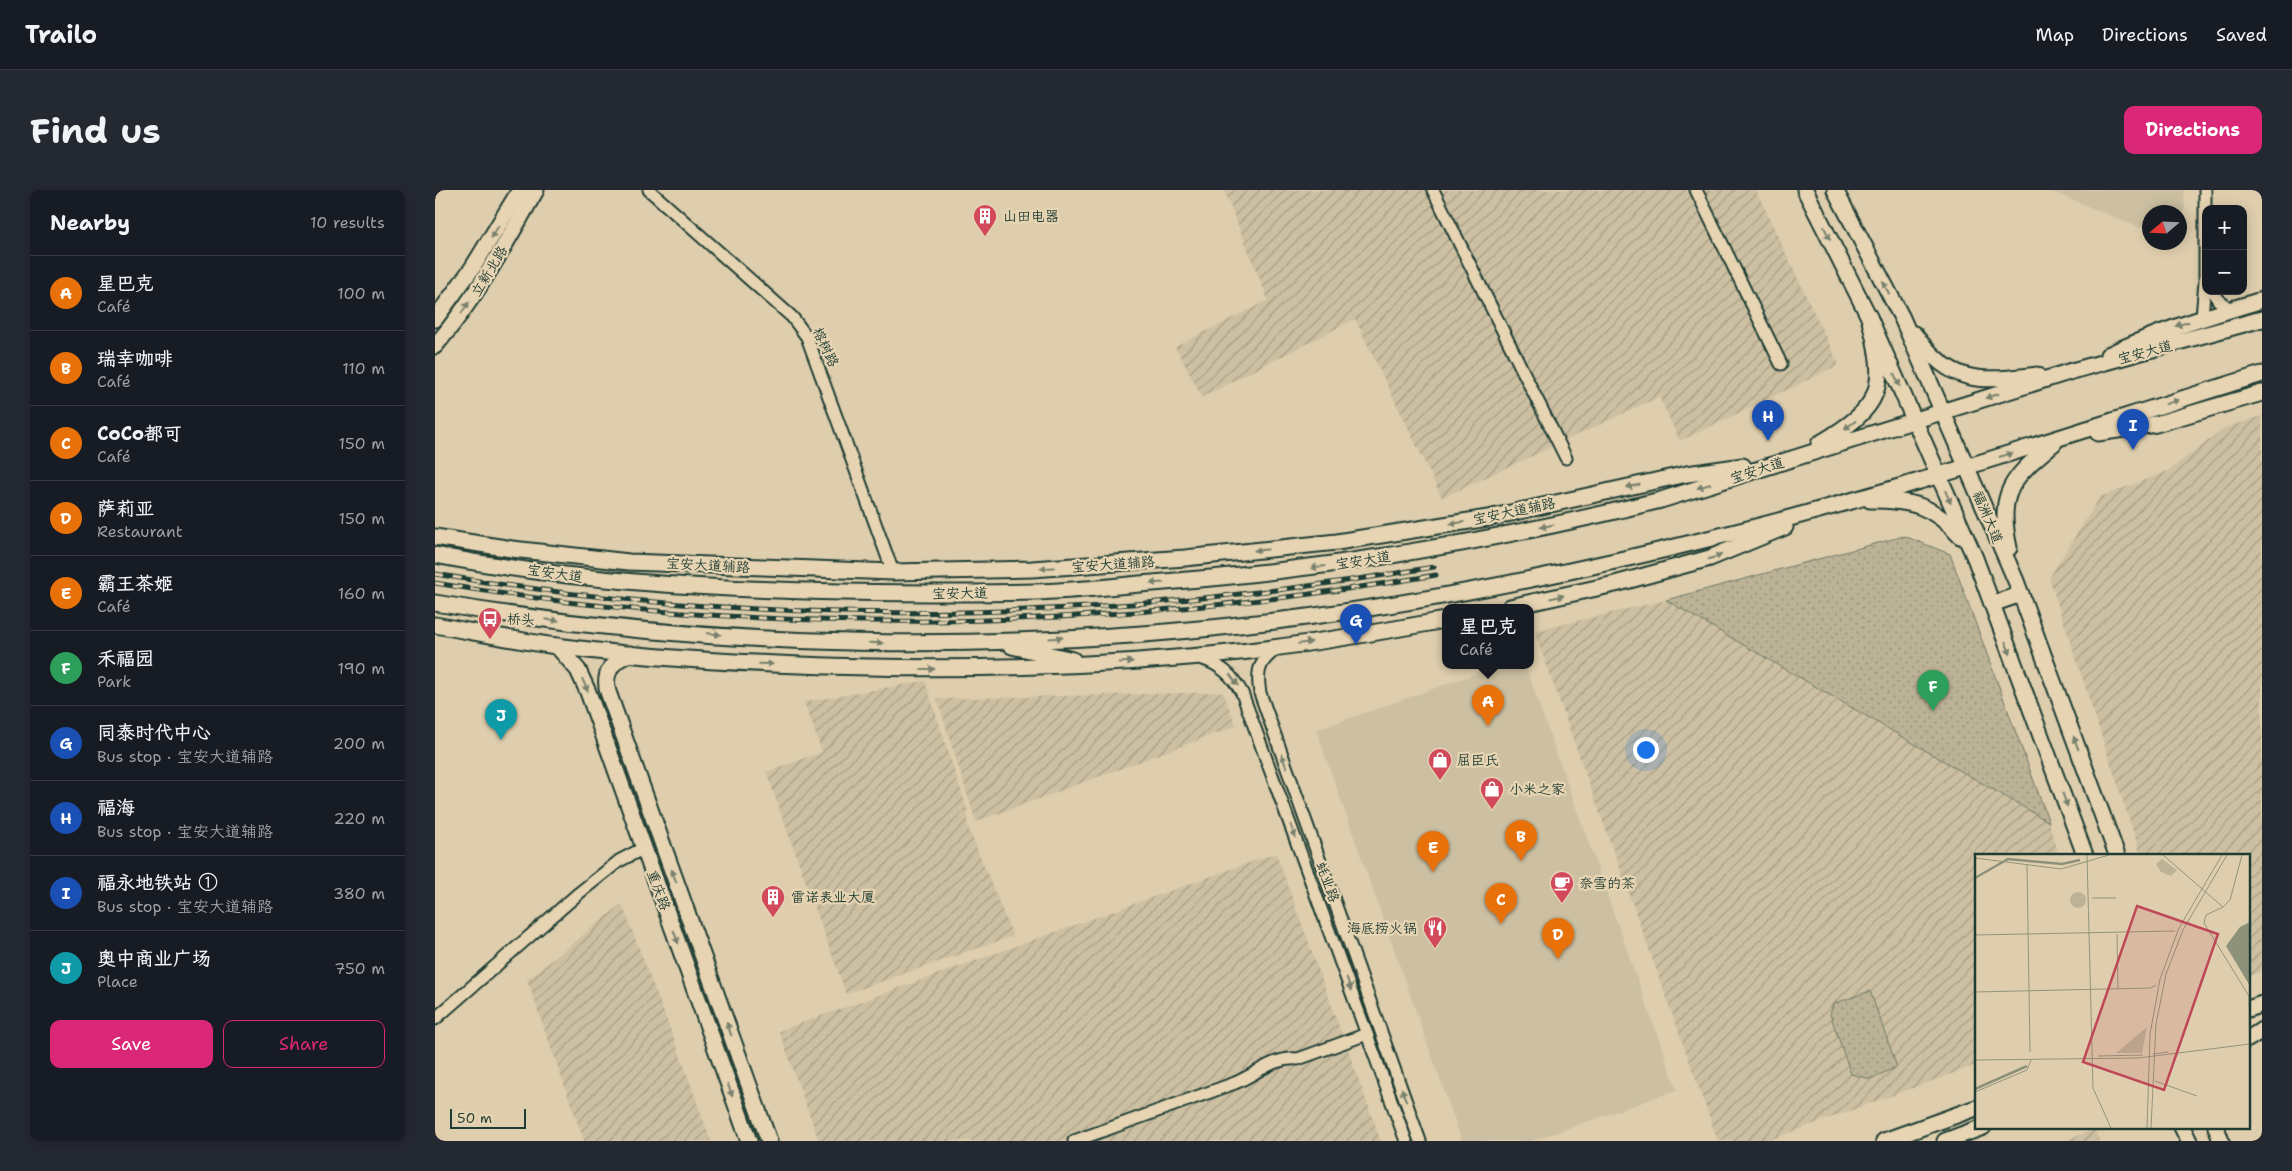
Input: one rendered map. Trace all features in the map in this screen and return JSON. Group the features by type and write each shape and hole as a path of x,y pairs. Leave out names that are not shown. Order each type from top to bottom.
{"main road":[{"name":"立新北路","path":"435,319 473,268 520,190"},
{"name":"立新北路","path":"435,346 456,322 484,282 536,190"},
{"name":"福洲大道","path":"1805,190 1869,318 1975,558 2085,854"},
{"name":"福洲大道","path":"1835,190 1902,318 2018,587 2117,854"},
{"path":"1902,318 1934,358 1948,369 1962,376 1974,379 2005,379 2072,371 2144,338 2262,300"},
{"path":"1784,461 1847,427 1871,404 1877,393 1879,362 1869,318"},
{"name":"宝安大道","path":"435,555 597,579 696,587 897,593 1048,591 1315,568 1423,551 1600,515 1661,500 2072,371 2262,319"},
{"path":"435,603 513,616 597,625 789,640 887,643 993,642 1201,628 1282,620 1354,610 1579,568 1723,536 1842,504 1967,467 2262,374"},
{"path":"1992,604 2018,587 2004,525 2007,496 2016,478 2023,470 2059,439 2156,424 2262,393"},
{"name":"宝安大道辅路","path":"435,536 512,549 629,562 893,572 963,572 1113,564 1337,542 1488,518 1687,474 1784,461"},
{"path":"1524,604 1615,584 1710,558 1842,504 1885,500 1925,507 1941,516 1951,526 1975,558"},
{"path":"435,625 557,646 630,654 738,663 887,669 992,668 1092,664 1193,656 1279,647 1442,620"},
{"path":"993,642 1092,664"},
{"name":"重庆路","path":"557,646 569,659 584,682 749,1141"},
{"name":"重庆路","path":"630,654 622,656 610,667 606,685 769,1141"},
{"path":"616,770 633,764"},
{"path":"2249,1004 2262,1003"},
{"path":"2249,1009 2262,1003"},
{"path":"2249,1031 2262,1026"},
{"path":"2249,1038 2262,1030"},
{"path":"1884,1141 1975,1108"},
{"path":"1945,1141 1980,1128"},
{"path":"2182,1128 2190,1141"},
{"path":"2186,1128 2190,1141"},
{"path":"2217,1128 2221,1141"}],"street":[{"name":"榕树路","path":"649,190 792,317 807,337 893,572"},
{"path":"1433,190 1566,458"},
{"path":"1696,190 1781,364"},
{"path":"2205,190 2206,250"},
{"path":"2202,318 2204,295"},
{"path":"2215,295 2222,304 2230,309"},
{"name":"蚝业路","path":"1279,647 1263,660 1259,670 1260,693 1421,1141"},
{"name":"蚝业路","path":"1193,656 1217,664 1228,673 1242,693 1406,1141"},
{"path":"435,1019 579,893 619,861 644,848"},
{"path":"1074,1141 1239,1081 1264,1067 1288,1058 1298,1059 1367,1034"}],"shaded area":[{"path":"1224,190 1756,190 1839,365 1680,441 1659,397 1442,498 1355,319 1202,397 1175,347 1268,300"},
{"path":"2048,190 2184,190 2185,205 2142,205 2142,227 2140,228"},
{"path":"2262,416 2262,971 2249,976 2249,854 2141,854 2049,578 2100,497 2168,471 2226,427"},
{"path":"1904,536 1950,554 2049,822 1666,600"},
{"path":"1666,600 2049,822 2059,854 1975,854 1975,1065 1767,1141 1718,1141 1534,631"},
{"path":"1489,669 1526,669 1677,1090 1532,1141 1462,1141 1316,730"},
{"path":"925,681 968,812 967,825 1013,936 846,994 766,772 822,752 804,702"},
{"path":"1223,692 1236,726 976,822 937,699"},
{"path":"1276,853 1381,1141 819,1141 779,1031"},
{"path":"622,904 711,1141 584,1141 527,980"},
{"path":"1870,991 1897,1067 1870,1079 1851,1074 1830,1014 1833,1004"},
{"path":"2095,1129 2099,1141 2064,1141"}],"railway":[{"path":"435,574 559,592 684,604 809,611 935,612 1061,609 1186,600 1310,586 1434,567"},
{"path":"435,583 559,601 684,613 810,620 936,621 1062,617 1187,608 1312,594 1436,575"}],"place":[{"name":"山田电器","path":"985,237"},
{"name":"福海","path":"1768,441"},
{"name":"福永地铁站 ①","path":"2133,450"},
{"name":"桥头","path":"490,640"},
{"name":"同泰时代中心","path":"1356,645"},
{"name":"禾福园","path":"1933,711"},
{"name":"星巴克","path":"1488,726"},
{"name":"奥中商业广场","path":"501,740"},
{"name":"屈臣氏","path":"1440,781"},
{"name":"小米之家","path":"1492,810"},
{"name":"瑞幸咖啡","path":"1521,861"},
{"name":"霸王茶姬","path":"1433,872"},
{"name":"奈雪的茶","path":"1562,904"},
{"name":"雷诺表业大厦","path":"773,918"},
{"name":"CoCo都可","path":"1501,924"},
{"name":"海底捞火锅","path":"1435,949"},
{"name":"萨莉亚","path":"1558,959"}]}
